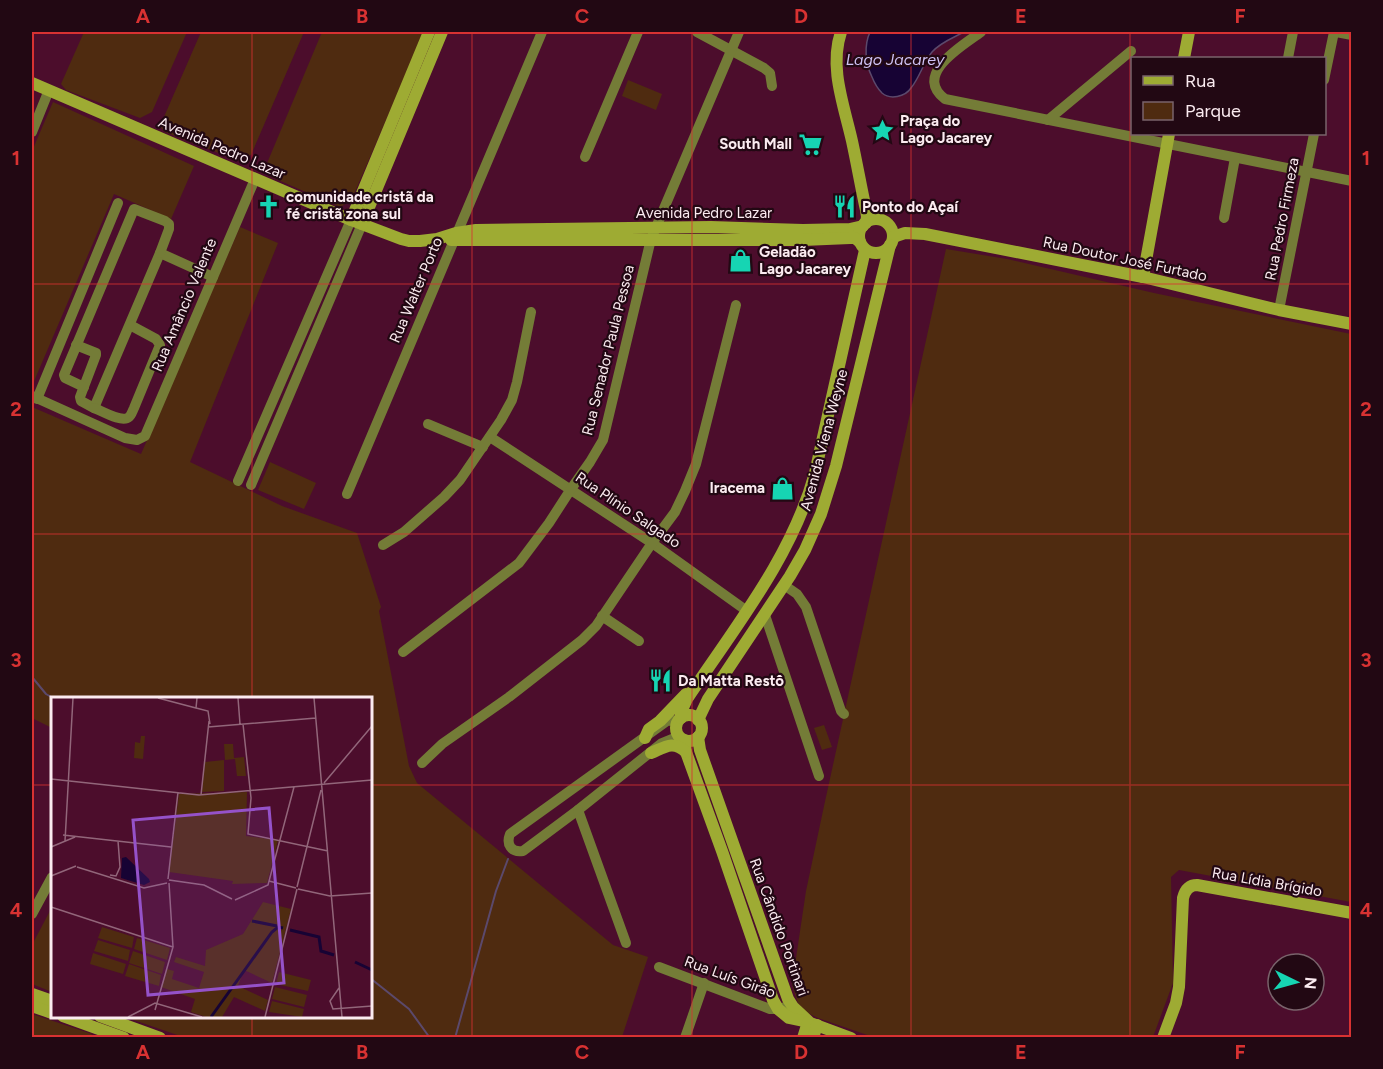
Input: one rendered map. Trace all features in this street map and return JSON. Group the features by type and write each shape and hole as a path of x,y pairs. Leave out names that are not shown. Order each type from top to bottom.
{"street":[{"path":"393,134 429,32"},
{"path":"238,481 308,322 356,222 393,134 442,32"},
{"name":"Rua Walter Porto","path":"346,494 542,32"},
{"path":"585,157 638,32"},
{"path":"697,32 764,68 770,73 772,86"},
{"name":"Rua Senador Paula Pessoa","path":"403,652 519,563 549,524 603,440 651,239 739,32"},
{"path":"841,32 836,54 838,80 867,217 860,232 863,246 870,252 884,251 891,241 890,228 884,222 875,220 864,225"},
{"path":"981,32 948,56 938,67 936,87 945,99 1048,120 1131,133"},
{"path":"1184,57 1189,32"},
{"path":"1288,57 1293,32"},
{"path":"1326,71 1335,32 1352,35"},
{"path":"1048,120 1131,51"},
{"name":"Avenida Pedro Lazar","path":"32,83 356,222 406,241 454,237 476,230 651,239 850,229 864,225"},
{"path":"32,132 49,90"},
{"path":"1143,135 1168,139 1235,158 1351,180"},
{"name":"Rua Pedro Firmeza","path":"1279,310 1314,135"},
{"path":"1143,277 1168,139"},
{"path":"1224,218 1235,158"},
{"name":"Rua Amâncio Valente","path":"34,397 125,438 137,440 145,436 255,179"},
{"path":"34,397 118,203"},
{"path":"84,387 65,378 66,370 134,209 165,221 169,224 169,229 94,408"},
{"path":"251,485 319,326 356,222"},
{"name":"Avenida Pedro Lazar","path":"578,234 656,227 803,240 855,238 863,246"},
{"name":"Rua Doutor José Furtado","path":"891,241 905,233 925,234 1143,277 1279,310 1352,324"},
{"name":"Avenida Viena Weyne","path":"699,720 708,699 765,615 805,550 821,514 831,485 891,241"},
{"name":"Avenida Viena Weyne","path":"680,719 684,705 694,688 775,566 804,508 815,473 863,246"},
{"path":"160,253 213,277"},
{"path":"422,763 442,744 509,697 582,640 596,626 675,512 696,464 736,305"},
{"path":"383,545 404,532 444,497 460,480 490,437 512,400 531,312"},
{"path":"308,322 319,326"},
{"path":"76,345 96,353 80,398 81,401 117,418 125,419 130,417 160,345 156,339 130,325"},
{"path":"267,415 279,420"},
{"path":"428,424 483,447"},
{"name":"Rua Plínio Salgado","path":"490,437 652,543 747,610"},
{"path":"255,441 267,446"},
{"path":"787,543 793,550 805,550"},
{"path":"775,566 785,568 787,580 806,607 841,711 844,714"},
{"path":"765,615 819,776"},
{"path":"602,616 639,641"},
{"path":"645,738 649,729 694,688"},
{"path":"690,715 699,720 702,729 698,737 683,742 662,743 579,810 522,851 510,848 508,840 510,834 667,721 690,715"},
{"path":"680,719 676,727 683,742"},
{"name":"Rua Cândido Portinari","path":"698,737 728,849 773,1000 778,1009 789,1018 812,1028"},
{"path":"651,753 674,745 681,747 683,742"},
{"name":"Rua Cândido Portinari","path":"683,742 792,1005 812,1028"},
{"path":"579,810 626,943"},
{"path":"32,914 51,879"},
{"name":"Rua Lídia Brígido","path":"1163,1038 1176,1003 1179,987 1183,898 1188,888 1197,885 1352,913"},
{"name":"Rua Luís Girão","path":"658,967 770,1009 792,1005"},
{"path":"685,1038 704,983"},
{"path":"32,994 51,1001"},
{"path":"32,1006 51,1013"},
{"path":"67,1018 160,1038"},
{"path":"102,1026 124,1038"},
{"path":"803,1038 812,1028 851,1038"}],"green space":[{"path":"84,32 187,32 152,112 140,118 66,90 61,84"},
{"path":"201,32 304,32 251,155 239,161 165,132 160,126"},
{"path":"322,32 424,32 351,201 340,207 269,176 265,168"},
{"path":"628,80 662,94 656,110 622,96"},
{"path":"53,102 194,166 171,219 114,194 32,386 32,151"},
{"path":"240,227 278,243 190,462 282,506 357,533 381,607 379,611 409,766 417,783 613,945 648,957 622,1037 186,1038 128,1018 372,1018 372,697 51,697 51,728 32,718 32,407 141,454"},
{"path":"946,249 1007,259 1154,293 1351,334 1351,902 1179,870 1171,877 1173,983 1153,1037 873,1037 806,1012 798,1003 792,985 806,891"},
{"path":"270,462 316,483 304,509 258,490"},
{"path":"824,725 832,747 822,750 814,728"},
{"path":"51,909 51,992 32,984 32,945"},
{"path":"32,1014 92,1034 91,1037 32,1037"}],"water":[{"name":"Lago Jacarey","path":"870,32 964,32 947,40 936,49 929,56 908,91 893,97 882,93 870,72 866,48"}],"waterway":[{"path":"32,677 51,697"},
{"path":"455,1038 496,891 508,859"},
{"path":"372,980 409,1009 430,1038"}],"place":[{"name":"Praça do Lago Jacarey","path":"882,130"},
{"name":"South Mall","path":"810,144"},
{"name":"comunidade cristã da fé cristã zona sul","path":"268,206"},
{"name":"Ponto do Açaí","path":"844,207"},
{"name":"Geladão Lago Jacarey","path":"741,261"},
{"name":"Iracema","path":"783,488"},
{"name":"Da Matta Restô","path":"660,681"}]}
